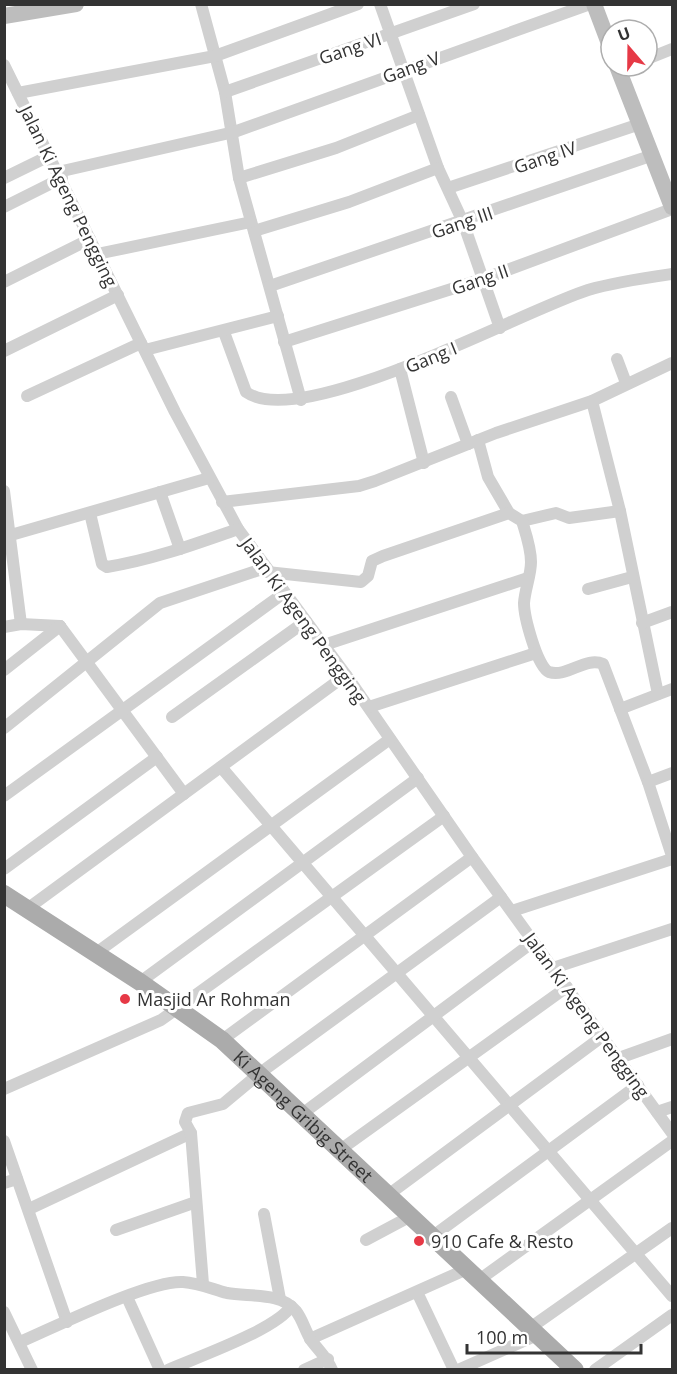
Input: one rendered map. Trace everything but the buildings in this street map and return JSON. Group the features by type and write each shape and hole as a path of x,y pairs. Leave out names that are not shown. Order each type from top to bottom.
{"main road":[{"path":"4,16 36,7 76,4"},
{"path":"592,4 599,21"},
{"path":"625,78 640,124 672,208"},
{"name":"Ki Ageng Gribig Street","path":"4,894 179,1008 222,1040 260,1073 575,1370"}],"street":[{"path":"201,4 234,132 239,178 301,400"},
{"path":"18,93 214,56 358,4"},
{"path":"381,4 438,168 464,222 500,328"},
{"name":"Gang VI","path":"225,92 474,4"},
{"name":"Gang V","path":"4,207 60,175 234,132 592,4"},
{"name":"Jalan Ki Ageng Pengging","path":"4,65 209,478 238,529 369,707 472,857 672,1133"},
{"path":"239,178 336,148 419,115"},
{"name":"Gang IV","path":"448,188 640,124"},
{"name":"Gang III","path":"270,286 464,222 652,155"},
{"path":"4,178 49,156"},
{"path":"97,254 252,226 349,202 438,168"},
{"name":"Gang II","path":"284,342 483,279 672,208"},
{"path":"4,282 90,239"},
{"name":"Gang I","path":"224,332 246,392 254,396 301,400 400,369 500,328 547,305 589,290 672,274"},
{"path":"4,351 118,295"},
{"path":"27,396 143,346 224,332 278,316"},
{"path":"617,359 626,383"},
{"path":"222,502 359,486 424,463 473,442 592,401 672,363"},
{"path":"400,369 424,463"},
{"path":"451,397 488,477 510,513 522,521 530,552 524,605 536,652 543,667 550,672 560,672 594,662 603,664 648,782 672,858 512,911"},
{"path":"592,401 620,511 658,694"},
{"path":"7,536 209,478"},
{"path":"4,491 7,536 21,624"},
{"path":"160,492 180,549"},
{"path":"522,521 556,513 569,518 620,511"},
{"path":"90,513 102,564 107,567 133,563 238,529"},
{"path":"4,728 160,603 266,570 361,582 367,579 370,564 375,559 510,513"},
{"path":"588,588 632,577"},
{"path":"324,645 528,578"},
{"path":"4,796 284,593"},
{"path":"642,623 672,612"},
{"path":"172,717 306,621"},
{"path":"4,627 21,624 60,626"},
{"path":"60,626 184,794"},
{"path":"4,670 60,626"},
{"path":"369,707 536,652"},
{"path":"27,909 346,675"},
{"path":"620,709 672,689"},
{"path":"96,953 390,739"},
{"path":"4,869 157,757"},
{"path":"221,767 672,1296"},
{"path":"648,782 672,773"},
{"path":"140,982 418,778"},
{"path":"4,1089 161,1020 444,816"},
{"path":"222,1040 472,857"},
{"path":"203,1284 191,1133 185,1122 188,1113 223,1104 260,1073 501,897"},
{"path":"553,968 672,929"},
{"path":"302,1114 533,942"},
{"path":"340,1150 567,987"},
{"path":"388,1195 603,1036"},
{"path":"619,1058 672,1039"},
{"path":"433,1236 638,1085"},
{"path":"657,1112 672,1107"},
{"path":"29,1209 191,1133"},
{"path":"4,1141 67,1322"},
{"path":"310,1339 417,1292 473,1275 591,1201 672,1141"},
{"path":"4,1183 17,1179"},
{"path":"116,1230 196,1202"},
{"path":"168,1370 271,1324 287,1313 264,1214"},
{"path":"366,1240 411,1216"},
{"path":"417,1292 456,1370 533,1331 672,1228"},
{"path":"20,1342 127,1297 172,1282 203,1284 227,1293 285,1303 299,1316 310,1339 330,1364 304,1370"},
{"path":"127,1297 160,1370"},
{"path":"4,1312 32,1370"},
{"path":"595,1370 672,1315"}],"place":[{"name":"Masjid Ar Rohman","path":"125,999"},
{"name":"910 Cafe & Resto","path":"419,1241"}]}
